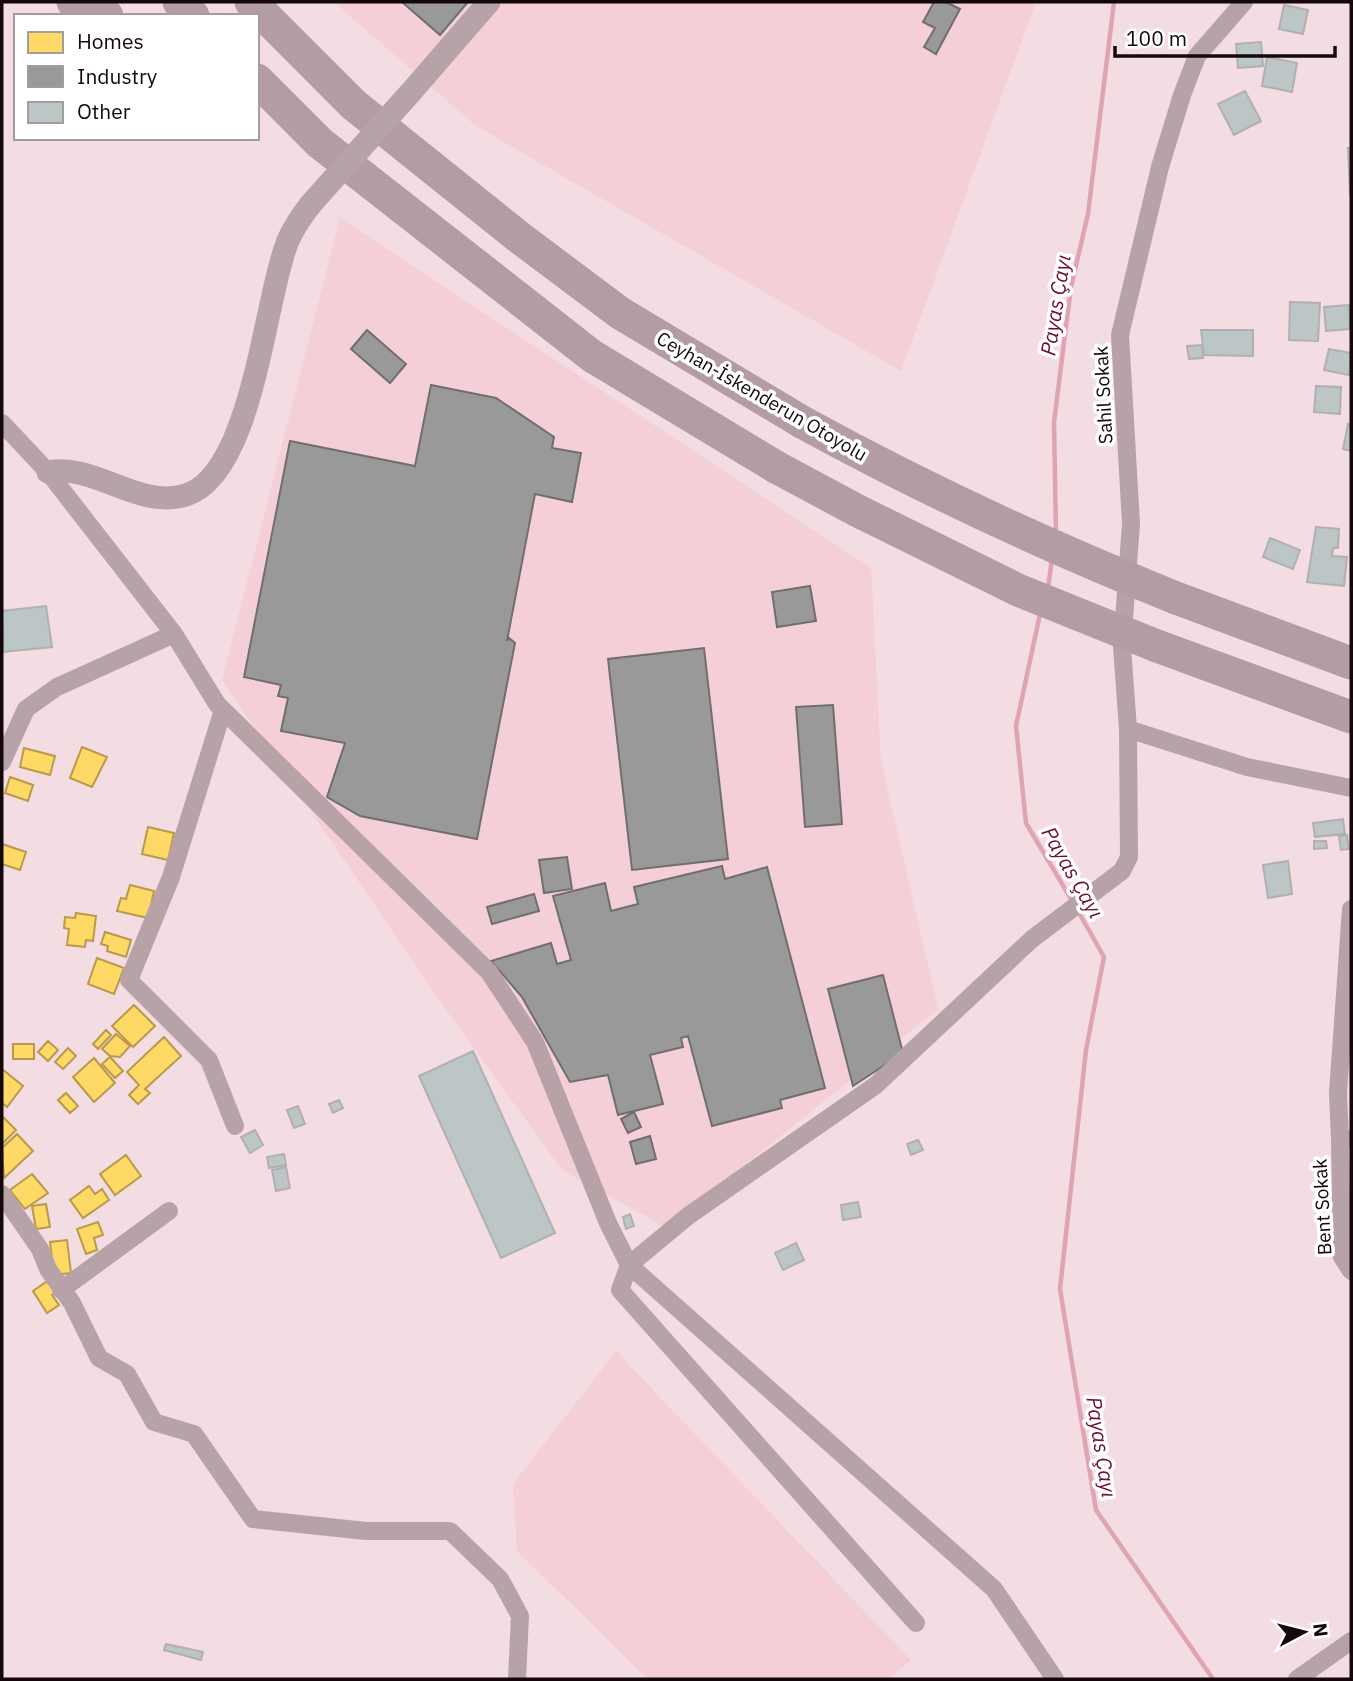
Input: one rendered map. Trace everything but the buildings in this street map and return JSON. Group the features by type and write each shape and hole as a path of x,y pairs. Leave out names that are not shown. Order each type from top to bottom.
{"highway":[{"path":"73,2 102,14"},
{"name":"Ceyhan-İskenderun Otoyolu","path":"251,2 354,105 520,238 620,313 802,422 882,466 1039,542 1176,598 1351,663"},
{"path":"259,82 320,143 489,279"},
{"path":"259,103 592,356 776,467 1018,590 1157,646 1347,715"}],"street":[{"path":"48,472 72,469 151,495 173,497 188,495 218,470 232,451 244,414 286,245 310,205 489,2"},
{"name":"Sahil Sokak","path":"628,1265 688,1216 876,1085 1032,939 1122,871 1129,857 1128,729 1122,647 1131,523 1121,335 1160,167 1182,95 1197,56 1244,2"},
{"path":"2,423 48,472 174,634 223,710 489,972 535,1042 608,1223 628,1265 994,1589 1055,1679"},
{"path":"2,762 26,709 57,687 174,634"},
{"path":"223,710 171,877 129,980 209,1060 235,1126"},
{"path":"1128,729 1247,767 1351,788"},
{"name":"Bent Sokak","path":"1351,909 1338,1093 1346,1140 1342,1256 1351,1271"},
{"path":"2,1194 40,1249 48,1269 72,1303 99,1358 127,1374 154,1422 194,1434 253,1519 366,1531 450,1531 500,1579 520,1616 517,1679"},
{"path":"61,1290 169,1212"},
{"path":"628,1265 620,1290 916,1623"},
{"path":"1297,1679 1351,1641"}],"shaded area":[{"path":"334,2 1036,2 901,371 476,126"},
{"path":"340,218 871,568 881,761 938,1009 667,1228 562,1170 439,1000 222,680"},
{"path":"617,1350 911,1660 888,1679 648,1679 517,1551 513,1484"}],"waterway":[{"name":"Payas Çayı","path":"1056,533 1054,422 1071,287 1088,214 1114,2"},
{"name":"Payas Çayı","path":"1048,588 1052,559"},
{"name":"Payas Çayı","path":"1040,614 1016,726 1026,823 1074,904"},
{"name":"Payas Çayı","path":"1078,911 1104,957 1086,1050 1060,1289 1096,1510 1213,1679"}]}
